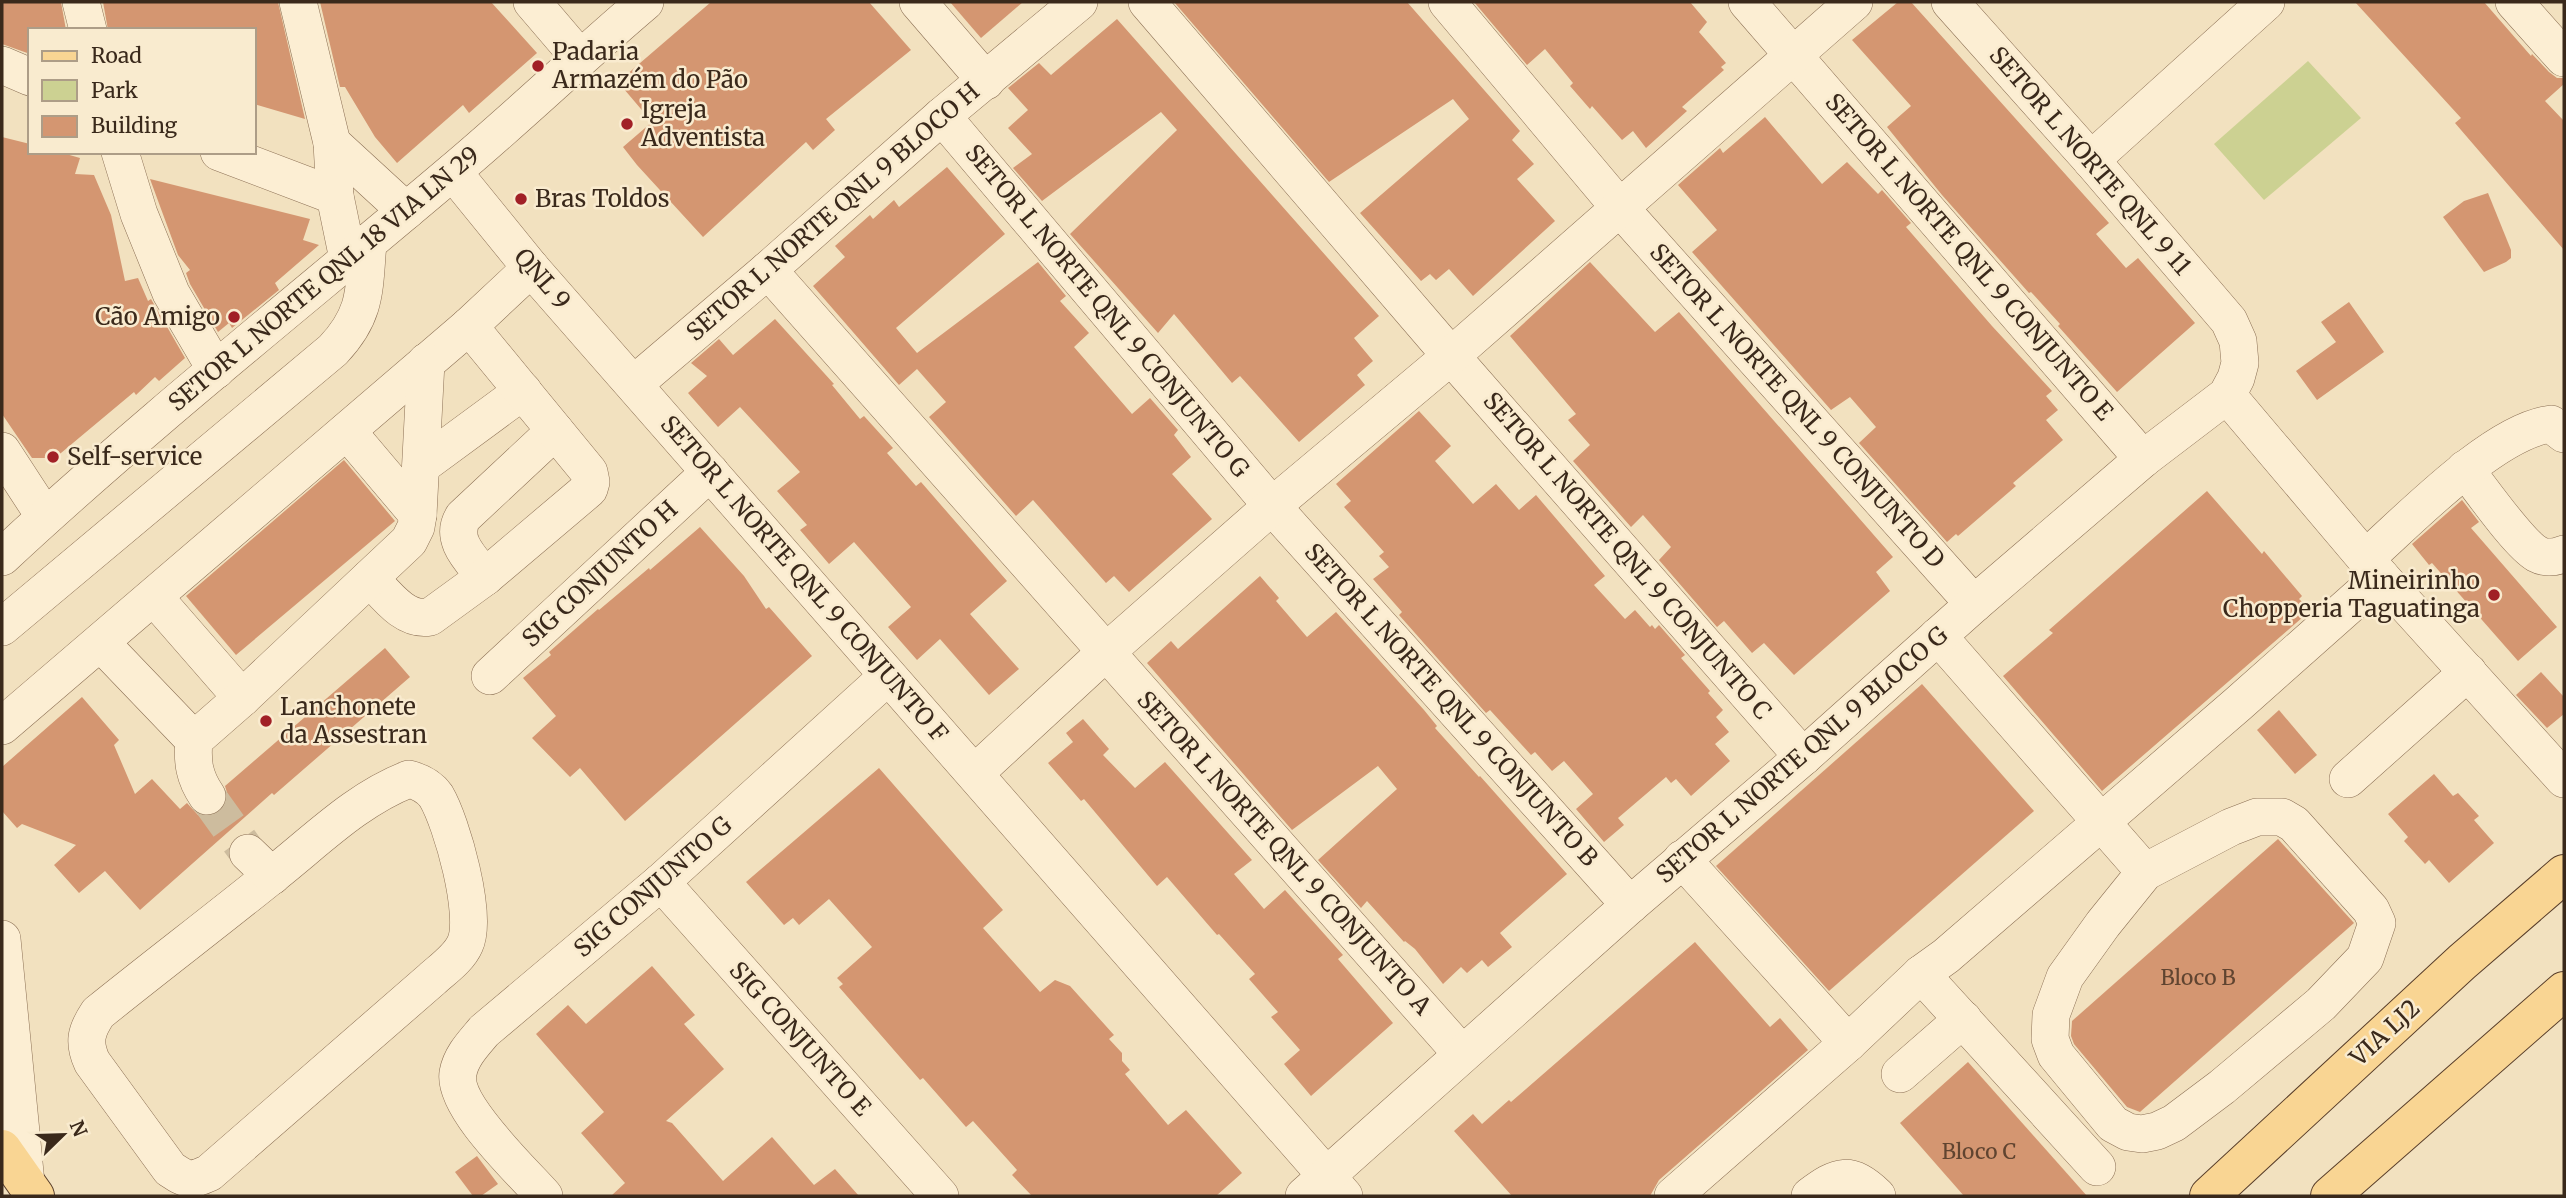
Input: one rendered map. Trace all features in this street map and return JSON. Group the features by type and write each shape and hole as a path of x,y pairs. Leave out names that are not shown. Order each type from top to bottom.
{"main road":[{"name":"VIA LJ2","path":"2216,1193 2462,962 2564,874"},
{"path":"2330,1196 2564,991"},
{"path":"2,1149 31,1190"}],"street":[{"path":"81,2 88,28"},
{"path":"2,626 333,351 350,332 358,317 365,286 358,251 335,196 332,143 298,2"},
{"path":"532,2 579,57"},
{"name":"SETOR L NORTE QNL 18 VIA LN 29","path":"2,556 216,370 453,172 579,57 645,2"},
{"name":"SETOR L NORTE QNL 9 BLOCO H","path":"634,384 942,116 986,81 918,2"},
{"path":"986,81 1079,2"},
{"name":"SETOR L NORTE QNL 9 CONJUNTO C","path":"1146,2 1451,356 1803,757"},
{"name":"SETOR L NORTE QNL 9 CONJUNTO D","path":"1447,2 1620,208 1974,604"},
{"name":"SETOR L NORTE QNL 9 CONJUNTO E","path":"1747,2 2143,459"},
{"path":"1325,1190 975,773 1106,652 1272,506 1451,356 1854,2"},
{"name":"SETOR L NORTE QNL 9 11","path":"1950,2 2091,160 2229,321 2238,341 2240,363 2227,395"},
{"path":"2091,160 2266,2"},
{"path":"2514,2 2564,58"},
{"path":"2,65 28,76"},
{"name":"SETOR L NORTE QNL 9 CONJUNTO G","path":"942,116 1272,506"},
{"path":"332,143 406,211"},
{"path":"121,154 139,214 171,293 216,370"},
{"path":"224,154 335,196"},
{"name":"QNL 9","path":"453,172 531,268 634,384"},
{"path":"2,726 469,326 531,268"},
{"path":"768,270 1106,652"},
{"path":"370,578 410,616 422,619 438,613 589,489 589,472 469,326"},
{"path":"207,796 194,773 194,740 409,541 418,515 426,362"},
{"name":"SETOR L NORTE QNL 9 CONJUNTO F","path":"634,384 887,677 975,773"},
{"path":"421,467 523,391"},
{"path":"2227,395 2468,672 2559,763"},
{"name":"SETOR L NORTE QNL 9 BLOCO G","path":"1325,1190 1462,1054 1682,859 1803,757 1974,604 2143,459 2227,395"},
{"path":"1673,1196 1848,1043 1921,974 1947,956 2101,822 2374,567 2465,469 2521,432 2538,425 2560,424"},
{"path":"347,430 418,515"},
{"path":"485,577 461,545 459,523 555,431"},
{"path":"2,451 45,516"},
{"path":"2465,469 2527,547 2540,556 2556,557 2564,554"},
{"name":"SIG CONJUNTO H","path":"490,676 709,472"},
{"name":"SETOR L NORTE QNL 9 CONJUNTO B","path":"1272,506 1630,905"},
{"path":"154,597 242,698"},
{"path":"1938,636 2146,872"},
{"path":"101,643 194,740"},
{"name":"SETOR L NORTE QNL 9 CONJUNTO A","path":"1106,652 1462,1054"},
{"path":"2348,779 2468,672"},
{"name":"SIG CONJUNTO G","path":"544,1196 470,1113 460,1092 458,1074 466,1053 478,1038 661,883 887,677"},
{"path":"409,779 423,783 435,795 450,830 470,916 467,942 459,954 432,979 208,1173 195,1179 185,1179 170,1168 92,1062 86,1048 88,1029 98,1013 260,865 321,834 372,797 409,779"},
{"path":"2257,817 2281,817 2294,824 2350,884 2371,910 2377,923 2365,958 2321,1004 2222,1087 2174,1123 2142,1134 2128,1132 2113,1124 2056,1055 2050,1039 2051,1015 2065,976 2102,924 2146,872 2231,827 2257,817"},
{"path":"1682,859 1848,1043"},
{"name":"SIG CONJUNTO E","path":"661,883 940,1196"},
{"path":"2,939 31,1190"},
{"path":"1921,974 2096,1167"},
{"path":"1900,1073 1963,1019"},
{"path":"1810,1196 1839,1178 1853,1179 1877,1196"}],"green space":[{"path":"2308,61 2361,118 2264,200 2214,144"}],"building":[{"path":"2,2 61,2 66,28 28,28 28,53 2,44"},
{"path":"103,2 278,2 305,119 256,105 256,28 108,28"},
{"path":"320,2 491,2 537,53 469,113 463,105 397,163 375,137 345,87 340,87"},
{"path":"711,2 869,2 911,50 826,119 835,130 813,150 806,142 703,237 623,147 652,122 618,82"},
{"path":"950,2 1023,2 981,38"},
{"path":"1174,2 1407,2 1520,131 1512,140 1534,164 1517,179 1555,221 1473,296 1449,269 1436,280 1430,274 1421,281 1360,213 1469,119 1453,99 1329,182"},
{"path":"1474,2 1690,2 1707,22 1699,32 1726,63 1721,67 1724,70 1682,107 1687,111 1646,148 1633,131 1622,140 1592,106 1590,109 1570,86 1573,83 1545,49 1527,65"},
{"path":"1898,2 1911,2 2109,223 2096,234 2126,268 2138,258 2195,323 2117,392 2058,326 2060,324 1942,195 1887,127 1911,106 1852,40"},
{"path":"2355,2 2484,2 2531,56 2532,54 2557,78 2564,78 2564,84 2545,101 2564,121 2564,250 2455,123 2461,118"},
{"path":"1117,19 1379,316 1354,338 1373,361 1357,375 1365,385 1299,442 1240,376 1232,383 1174,314 1158,333 1070,234 1177,130 1161,112 1042,201 1013,168 1032,154 1008,128 1028,110 1008,88 1039,63 1051,75"},
{"path":"1765,117 1822,184 1847,162 1878,194 1882,190 1911,223 1906,227 2052,391 2046,396 2058,410 2046,420 2063,440 2013,483 2016,486 1958,536 1956,534 1947,542 1859,443 1876,427 1850,397 1831,410 1692,252 1717,230 1678,185 1720,148 1723,153"},
{"path":"2,137 28,144 28,154 66,154 80,158 75,174 94,175 111,215 125,281 138,278 148,301 151,299 185,358 159,381 155,377 136,395 134,392 55,458 32,458 2,414"},
{"path":"947,167 1005,234 896,328 917,353 1038,262 1066,296 1060,301 1089,333 1074,347 1132,414 1150,398 1178,430 1174,435 1191,457 1172,474 1212,519 1129,592 1114,576 1106,583 1033,500 1016,516 929,417 946,402 917,369 899,385 813,286 845,257 835,246 870,215 873,219 894,200 899,207"},
{"path":"150,179 310,219 303,240 319,245 275,283 279,290 232,328 229,323 218,332 190,284 186,273 190,270 178,255"},
{"path":"2488,193 2511,250 2511,258 2484,272 2443,217 2464,201"},
{"path":"1590,262 1655,332 1679,312 1893,557 1876,572 1890,591 1794,675 1764,643 1752,653 1724,621 1717,627 1659,560 1671,547 1643,515 1631,527 1573,461 1590,445 1568,420 1576,414 1510,336"},
{"path":"2349,302 2384,352 2317,400 2296,371 2336,342 2321,322"},
{"path":"775,319 834,384 832,385 860,419 864,416 893,448 887,453 916,486 921,482 1007,581 970,614 1019,669 989,695 940,639 917,660 888,627 911,607 854,542 829,564 800,530 807,525 777,491 800,472 740,407 718,427 688,393 707,376 691,363 719,339 733,355"},
{"path":"1419,411 1451,446 1435,461 1473,504 1496,484 1519,510 1536,495 1605,576 1594,585 1625,619 1635,610 1650,627 1652,625 1655,629 1659,625 1685,655 1681,658 1723,710 1716,717 1729,732 1715,744 1730,761 1691,796 1676,779 1671,783 1666,777 1618,818 1624,825 1604,842 1576,809 1593,794 1564,761 1552,771 1535,752 1531,755 1490,710 1486,713 1399,615 1402,612 1373,579 1389,567 1379,556 1384,552 1344,507 1351,501 1336,484"},
{"path":"344,460 395,521 236,655 186,596"},
{"path":"2207,491 2262,554 2264,551 2302,596 2299,599 2311,610 2102,791 2003,676 2053,633 2049,630"},
{"name":"Mineirinho Chopperia Taguatinga","path":"2462,500 2479,522 2471,528 2557,627 2518,661 2412,544"},
{"path":"700,527 744,576 766,609 769,607 812,656 625,821 580,768 570,777 532,738 556,716 523,678 598,609 649,568 650,570"},
{"path":"1260,576 1279,598 1276,601 1307,637 1336,612 1424,710 1437,726 1435,728 1567,874 1500,933 1512,947 1488,967 1482,960 1467,973 1461,967 1443,984 1415,949 1404,942 1367,901 1361,908 1318,860 1397,789 1378,766 1292,830 1147,663 1171,641 1178,649"},
{"path":"385,648 410,677 274,795 272,793 140,910 105,871 79,893 54,865 76,845 22,824 17,828 2,811 2,767 82,697 119,740 114,745 135,794 152,779 180,809 187,803 198,815 207,817 218,814 226,805 228,796 225,786"},
{"path":"2541,672 2564,697 2564,714 2547,728 2516,695"},
{"path":"1922,684 2034,811 1829,991 1716,866"},
{"path":"2279,710 2317,755 2295,774 2257,730"},
{"path":"1083,719 1109,749 1103,755 1135,788 1165,762 1252,860 1234,874 1264,909 1285,890 1343,955 1338,959 1393,1023 1311,1096 1284,1064 1300,1050 1271,1017 1278,1012 1249,979 1255,974 1167,877 1157,886 1084,799 1081,801 1048,763 1073,742 1066,733"},
{"path":"879,768 1003,910 983,928 1040,992 1055,980 1070,986 1114,1035 1109,1039 1122,1053 1122,1061 1130,1070 1125,1074 1168,1125 1186,1110 1242,1173 1216,1196 1032,1196 1012,1175 1017,1170 973,1121 966,1127 923,1078 920,1080 839,987 843,984 837,978 872,947 829,899 799,925 793,918 784,925 746,882"},
{"path":"2434,774 2453,796 2458,793 2479,816 2474,820 2494,843 2449,883 2429,860 2425,864 2404,841 2408,837 2388,814"},
{"path":"2278,839 2354,923 2140,1112 2127,1107 2074,1044 2071,1036 2072,1021"},
{"path":"1695,942 1770,1027 1780,1018 1808,1050 1659,1180 1650,1196 1512,1196 1454,1131 1473,1114 1482,1124 1509,1100 1511,1102"},
{"path":"652,966 695,1015 684,1024 724,1069 666,1121 672,1123 723,1181 772,1137 814,1185 835,1169 859,1196 611,1196 625,1183 581,1133 604,1112 536,1034 568,1005 586,1024"},
{"path":"1968,1062 2087,1196 1964,1196 1900,1123"},
{"path":"477,1156 498,1184 481,1196 473,1196 455,1172"}],"tunnel":[{"path":"207,796 248,853"}],"place":[{"name":"Padaria Armazém do Pão","path":"538,66"},
{"name":"Igreja Adventista","path":"627,124"},
{"name":"Bras Toldos","path":"521,199"},
{"name":"Cão Amigo","path":"234,317"},
{"name":"Self-service","path":"53,457"},
{"name":"Mineirinho Chopperia Taguatinga","path":"2494,595"},
{"name":"Lanchonete da Assestran","path":"266,721"}]}
